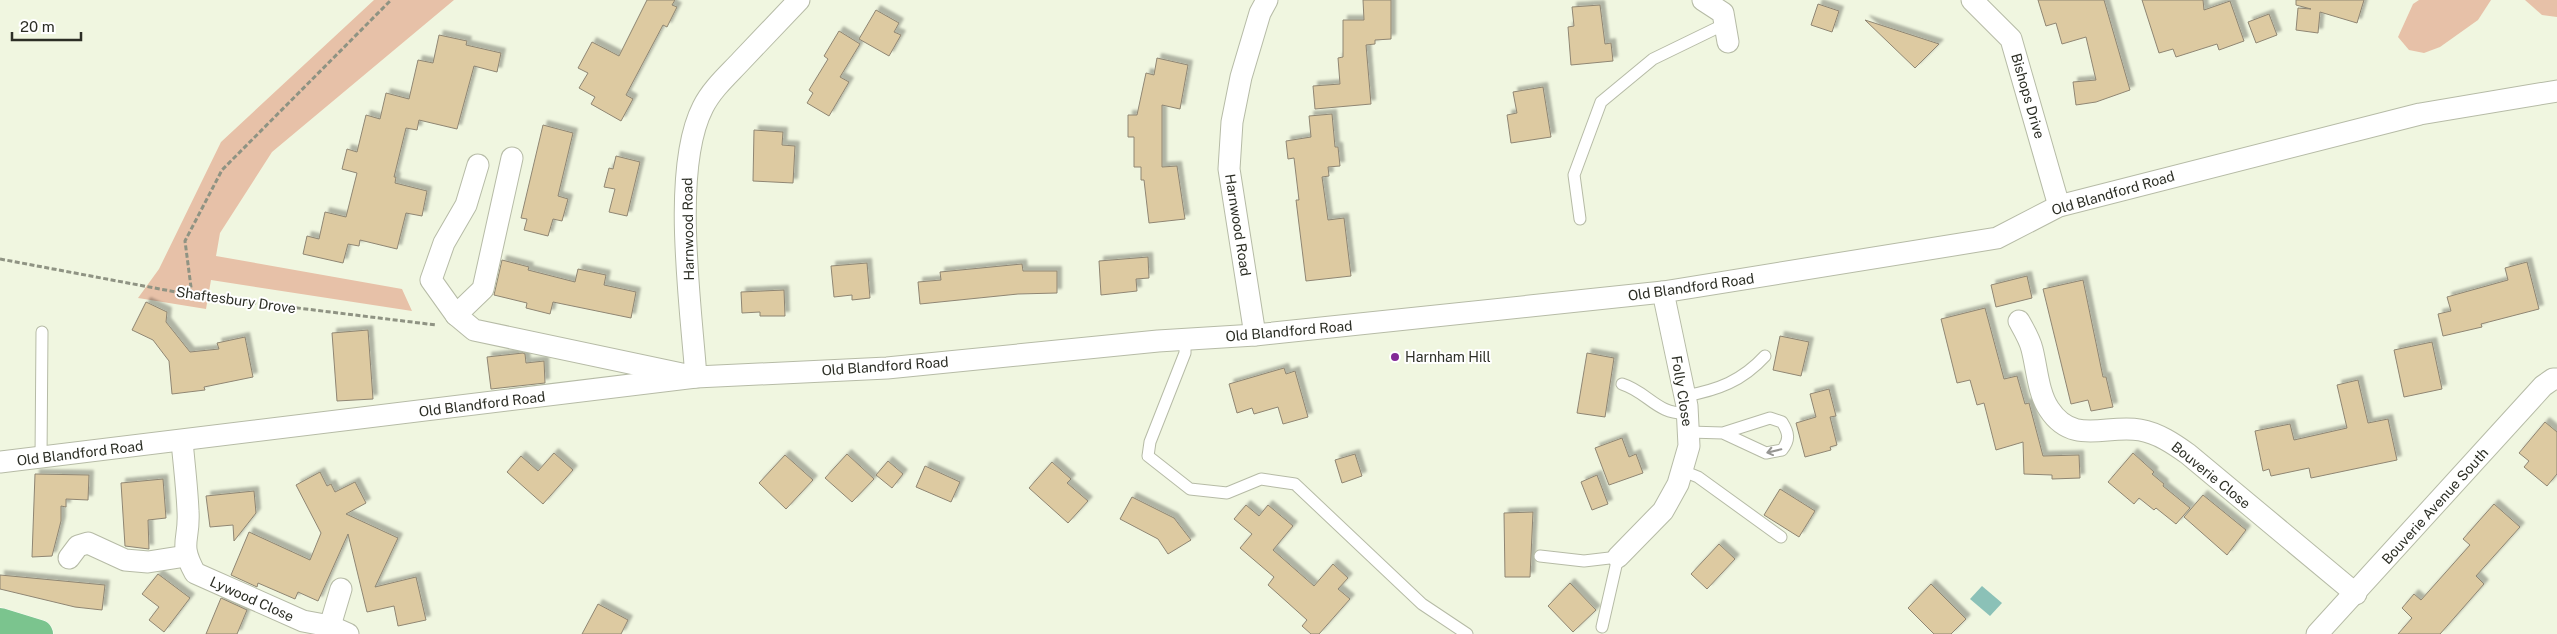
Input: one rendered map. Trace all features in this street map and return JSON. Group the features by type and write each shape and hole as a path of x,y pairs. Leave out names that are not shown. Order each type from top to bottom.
{"highway":[{"path":"0,622 39,634"}],"street":[{"name":"Harnwood Road","path":"696,377 685,196 687,165 694,132 703,107 720,83 799,0"},
{"name":"Harnwood Road","path":"1255,335 1229,170 1232,122 1241,77 1260,13 1267,0"},
{"path":"1703,0 1723,13 1727,33"},
{"name":"Bishops Drive","path":"1972,0 2011,38 2059,206"},
{"name":"Old Blandford Road","path":"0,462 696,377 887,368 1255,335 1663,292 1997,238 2059,206 2420,114 2557,91"},
{"path":"456,315 483,289 512,158"},
{"path":"478,165 466,205 444,243 431,280 456,315 474,330 696,377"},
{"name":"Folly Close","path":"1618,557 1663,511 1683,471 1689,446 1687,414 1663,292"},
{"name":"Bouverie Close","path":"2019,321 2032,346 2047,406 2063,424 2073,430 2086,432 2141,430 2164,438 2188,454 2356,594"},
{"name":"Bouverie Avenue South","path":"2317,634 2356,594 2543,386 2555,379"},
{"path":"69,558 83,535 131,561 148,562 186,556 184,545 188,512 182,441"},
{"name":"Lywood Close","path":"186,556 195,574 303,621 339,630 341,589"}],"lane":[{"path":"1580,219 1574,175 1601,102 1653,59 1727,33"},
{"path":"41,458 42,332"},
{"path":"1185,340 1185,353 1150,442 1148,456 1190,489 1227,494 1262,479 1295,484 1422,604 1467,634"},
{"path":"1687,414 1713,391 1751,372 1765,356"},
{"path":"1622,384 1632,387 1665,411 1674,414 1687,414 1723,433 1766,453 1782,450 1788,440 1788,433 1782,422 1770,418 1723,433"},
{"path":"1683,471 1698,477 1781,538"},
{"path":"1540,556 1584,561 1618,557 1602,627"}],"path":[{"path":"192,295 185,241 222,170 391,0"},
{"name":"Shaftesbury Drove","path":"0,259 192,295 474,330"}],"shaded area":[{"path":"374,0 454,0 272,152 220,233 216,256 402,289 412,311 211,280 206,309 138,298 159,269 221,142"},
{"path":"2419,0 2491,0 2478,20 2440,47 2424,53 2409,50 2398,37 2413,4"},
{"path":"2525,0 2557,0 2557,17 2542,15"}],"water":[{"path":"1982,586 2002,603 1990,616 1970,599"}],"building":[{"path":"647,0 675,0 672,5 677,7 667,27 663,25 626,95 633,99 621,121 591,104 595,97 579,88 588,73 578,68 592,42 619,56"},
{"path":"1363,0 1391,0 1391,39 1375,40 1375,44 1366,45 1371,104 1315,109 1313,86 1340,84 1338,58 1343,57 1343,20 1364,20"},
{"path":"2038,0 2104,0 2130,90 2096,102 2076,105 2073,82 2096,80 2086,37 2062,44 2056,23 2046,26"},
{"path":"2142,0 2203,0 2204,10 2230,1 2244,41 2219,50 2217,44 2176,57 2173,49 2159,53"},
{"path":"2296,0 2364,0 2357,23 2320,12 2318,33 2296,30 2298,8 2311,9 2296,5"},
{"path":"1818,4 1839,11 1832,32 1811,25"},
{"path":"1600,5 1605,44 1611,43 1613,61 1571,65 1568,27 1574,26 1572,7"},
{"path":"876,10 899,23 894,32 901,35 889,56 859,39"},
{"path":"2269,14 2277,35 2256,43 2248,22"},
{"path":"1865,20 1939,44 1915,68"},
{"path":"839,31 860,44 840,77 849,82 829,116 807,103 813,93 809,90 828,59 824,56"},
{"path":"439,35 467,41 466,45 501,53 497,72 474,66 457,129 419,120 417,130 406,128 394,177 396,177 395,183 427,191 422,216 406,213 397,249 360,240 359,246 348,244 343,263 303,254 307,236 319,239 325,212 346,217 357,173 342,169 347,149 357,152 366,115 380,119 386,93 409,99 418,60 433,63"},
{"path":"1157,58 1188,65 1180,109 1162,105 1162,167 1177,166 1185,219 1149,223 1144,180 1141,180 1141,167 1134,167 1134,137 1128,137 1128,115 1137,115 1146,73 1154,75"},
{"path":"1543,87 1551,137 1511,143 1507,115 1517,113 1513,92"},
{"path":"1332,114 1335,147 1338,147 1340,166 1328,167 1329,176 1322,177 1328,220 1344,218 1351,276 1306,281 1296,200 1299,200 1294,158 1288,159 1286,141 1311,137 1309,116"},
{"path":"543,125 573,133 558,196 568,199 562,221 553,219 548,236 524,230 527,219 521,218"},
{"path":"754,130 783,132 782,145 795,146 793,183 753,181"},
{"path":"616,156 640,162 627,216 609,212 615,189 604,187 609,168 613,169"},
{"path":"1148,257 1149,278 1136,279 1137,291 1101,295 1099,261"},
{"path":"502,260 529,267 528,270 575,282 578,269 606,275 604,285 636,292 631,318 553,302 550,314 526,308 527,303 494,295"},
{"path":"2527,262 2539,309 2481,324 2482,327 2443,336 2438,314 2451,311 2447,297 2508,280 2505,268"},
{"path":"867,263 870,298 852,300 852,295 834,297 831,266"},
{"path":"1022,264 1023,271 1057,271 1057,293 1018,294 920,304 918,282 941,280 940,272"},
{"path":"2027,276 2032,298 1996,307 1991,285"},
{"path":"2083,280 2103,377 2106,377 2113,407 2091,411 2088,400 2071,404 2043,289"},
{"path":"784,290 785,316 760,316 760,312 742,313 741,292"},
{"path":"146,302 167,312 166,322 190,352 219,349 217,343 245,337 253,377 204,387 205,390 172,394 169,361 153,340 132,330"},
{"path":"1985,308 2004,379 2017,376 2025,404 2029,403 2043,456 2079,455 2080,478 2052,479 2052,475 2024,474 2023,442 1996,450 1984,403 1977,405 1970,380 1957,383 1941,319"},
{"path":"368,330 373,399 337,401 332,333"},
{"path":"1780,336 1809,342 1801,376 1773,370"},
{"path":"2432,342 2442,389 2404,397 2394,350"},
{"path":"1587,353 1614,358 1605,417 1577,413"},
{"path":"525,354 526,363 544,361 545,383 491,389 487,357"},
{"path":"1284,368 1286,374 1295,371 1308,417 1283,424 1278,407 1254,414 1252,408 1237,413 1229,384"},
{"path":"2358,380 2368,423 2388,419 2397,460 2311,478 2309,468 2271,476 2269,469 2263,471 2255,431 2290,424 2294,440 2347,428 2337,385"},
{"path":"1829,389 1836,416 1830,417 1837,445 1830,447 1831,450 1805,457 1796,423 1816,417 1810,394"},
{"path":"2545,422 2557,432 2557,474 2547,486 2524,467 2529,461 2519,453"},
{"path":"1622,438 1629,457 1636,454 1643,473 1609,485 1595,448"},
{"path":"554,453 573,470 543,504 507,472 521,456 538,471"},
{"path":"2133,453 2154,472 2152,474 2164,484 2163,486 2190,508 2176,524 2156,508 2154,510 2139,498 2134,504 2108,482"},
{"path":"847,454 874,479 852,502 825,478"},
{"path":"1355,454 1362,476 1342,483 1335,460"},
{"path":"785,455 813,480 786,509 759,483"},
{"path":"888,461 903,474 892,488 876,475"},
{"path":"1052,462 1071,479 1067,483 1088,501 1068,523 1029,488"},
{"path":"925,466 960,482 951,502 916,487"},
{"path":"320,472 327,486 331,484 335,492 355,482 366,503 346,514 398,538 375,587 416,577 426,620 398,626 394,606 367,612 348,534 318,601 298,592 295,599 258,583 257,587 231,575 249,532 310,560 321,533 296,485"},
{"path":"35,474 89,475 88,500 66,499 66,507 61,506 61,521 52,556 32,557"},
{"path":"1597,475 1608,504 1592,510 1581,482"},
{"path":"163,479 166,518 148,520 149,549 125,546 121,483"},
{"path":"1780,489 1815,511 1799,537 1764,515"},
{"path":"254,491 256,513 234,541 233,525 210,527 206,496"},
{"path":"2203,495 2246,530 2227,555 2184,517"},
{"path":"1132,497 1174,518 1191,540 1168,554 1158,539 1120,519"},
{"path":"2494,504 2520,527 2476,576 2484,584 2440,634 2398,634 2412,618 2402,608 2414,594 2421,600 2470,545 2463,539"},
{"path":"1246,505 1259,516 1268,505 1293,526 1273,550 1314,586 1333,564 1348,578 1338,589 1350,599 1319,634 1311,634 1302,626 1307,620 1268,585 1274,577 1240,548 1252,534 1234,519"},
{"path":"1533,512 1530,577 1505,577 1504,513"},
{"path":"1719,544 1735,559 1707,589 1691,574"},
{"path":"158,574 190,598 164,632 149,620 159,607 142,594"},
{"path":"0,575 105,585 102,610 75,607 0,589"},
{"path":"1570,583 1596,610 1573,632 1548,606"},
{"path":"1931,584 1966,619 1951,634 1934,634 1908,608"},
{"path":"221,598 247,610 237,634 206,634"},
{"path":"598,604 628,620 621,634 582,634"}],"place":[{"name":"Harnham Hill","path":"1395,357"}]}
